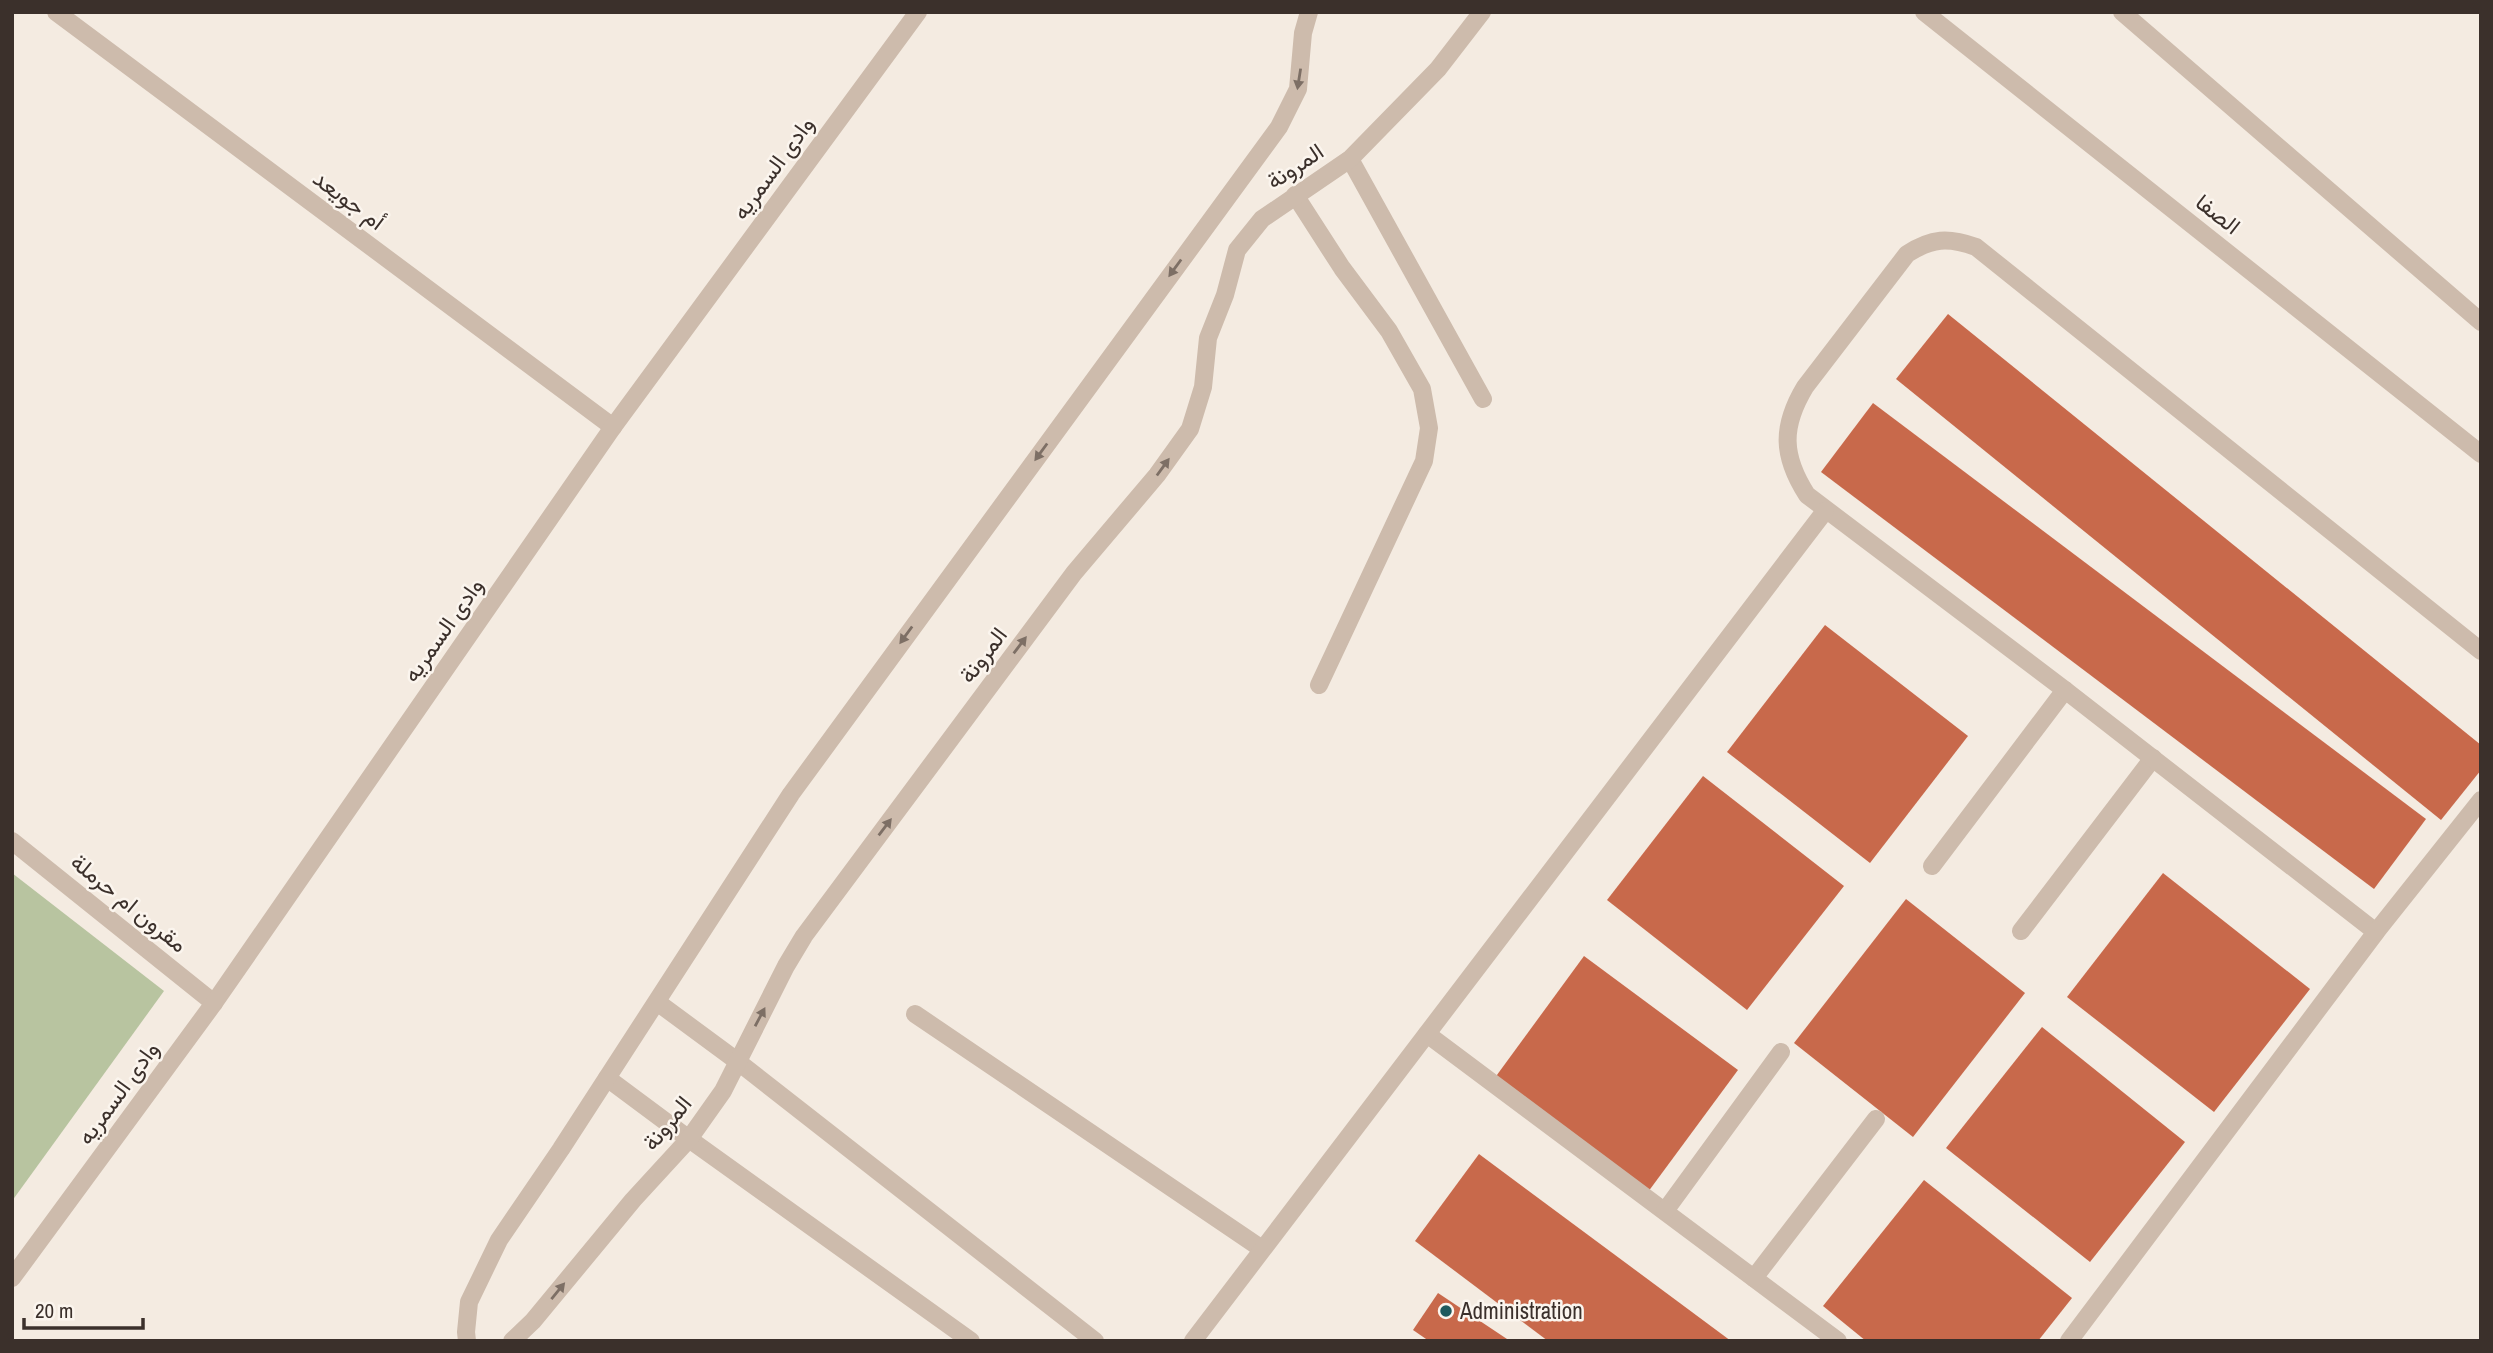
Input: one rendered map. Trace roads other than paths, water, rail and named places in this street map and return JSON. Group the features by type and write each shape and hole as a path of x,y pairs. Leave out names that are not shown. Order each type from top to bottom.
{"street":[{"name":"أم جويعد","path":"56,12 613,426"},
{"name":"وادى السمريه","path":"12,1278 215,1003 613,426 918,12"},
{"name":"المرونة","path":"467,1341 469,1302 499,1240 791,794 1279,127 1298,89 1303,33 1309,12"},
{"name":"المرونة","path":"512,1341 533,1321 632,1200 689,1139 723,1091 804,936 1074,573 1157,475 1190,429 1203,387 1208,338 1225,295 1237,250 1262,219 1350,159 1438,69 1482,12"},
{"name":"الصفا","path":"1924,12 2481,454"},
{"path":"2122,12 2481,322"},
{"path":"1350,159 1483,399"},
{"path":"1295,195 1342,268 1389,331 1422,389 1429,428 1424,461 1319,685"},
{"path":"2376,932 2065,690 1807,495 1794,476 1788,453 1788,430 1793,407 1805,387 1907,254 1923,244 1958,240 1976,247 1991,258 2481,652"},
{"path":"1193,1341 1825,511"},
{"path":"1932,866 2065,690"},
{"path":"2021,931 2153,758"},
{"path":"2069,1341 2376,932 2481,800"},
{"name":"مقرون ام حرملة","path":"12,841 215,1003"},
{"path":"657,1002 737,1061 1095,1341"},
{"path":"915,1014 1262,1249"},
{"path":"1427,1034 1838,1341"},
{"path":"1665,1211 1781,1052"},
{"path":"607,1078 971,1341"},
{"path":"1754,1278 1876,1119"}],"place":[{"name":"Administration","path":"1446,1311"}]}
